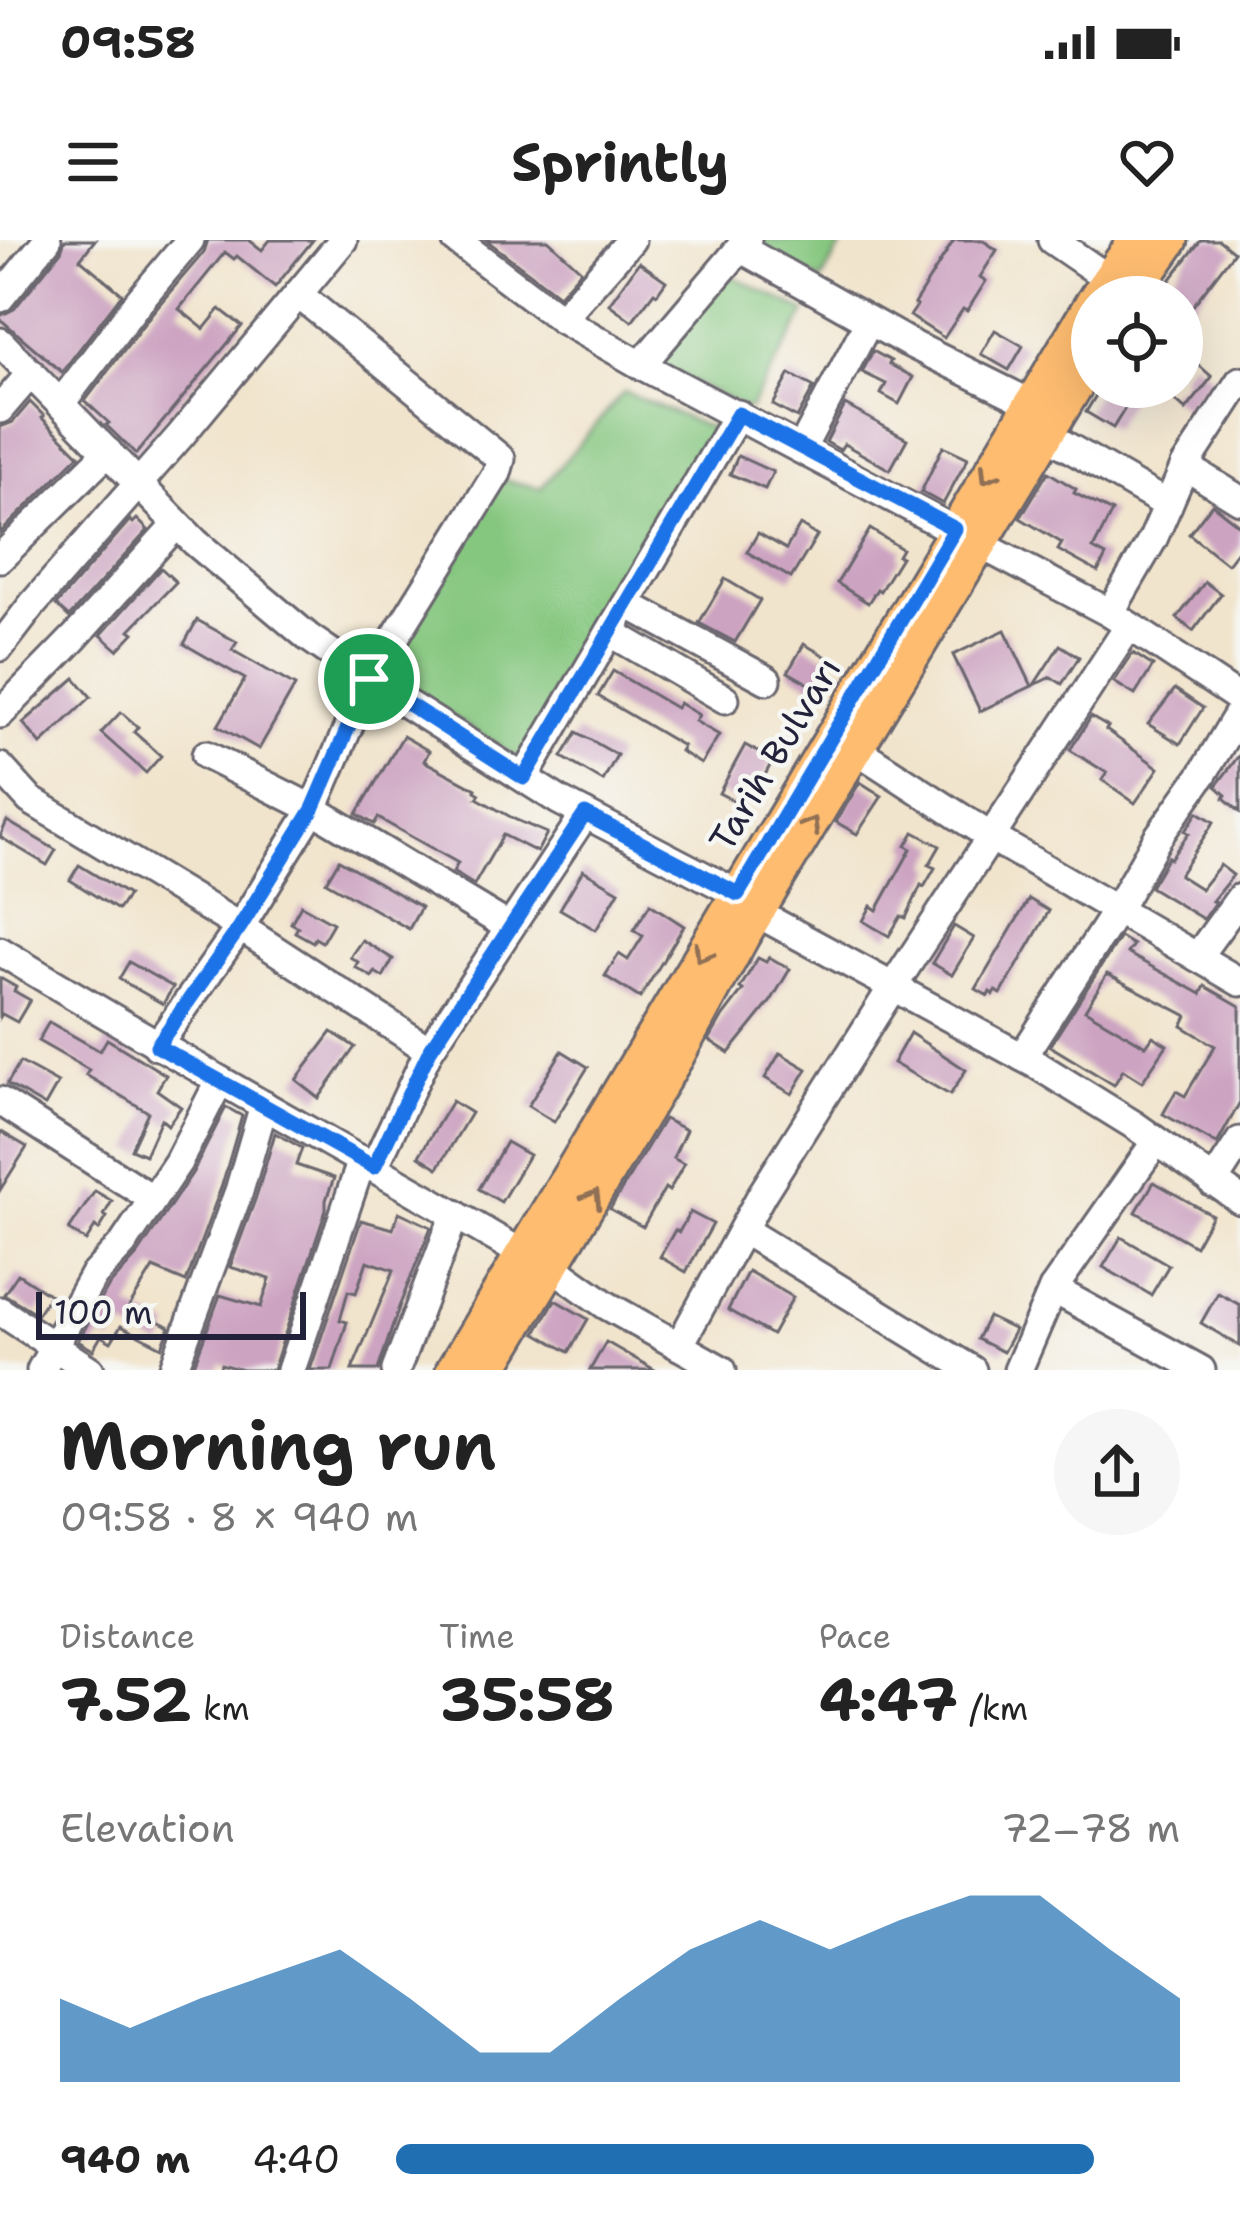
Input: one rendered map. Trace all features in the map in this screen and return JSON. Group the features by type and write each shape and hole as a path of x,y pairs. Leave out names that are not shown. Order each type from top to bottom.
{"main road":[{"name":"Tarih Bulvarı","path":"1117,276 1136,240"},
{"path":"1128,276 1171,240"},
{"name":"Tarih Bulvarı","path":"747,903 967,536 1032,404 1071,347"},
{"path":"453,1370 538,1260 676,1058 747,903 856,750 967,536 1048,435 1071,395"},
{"path":"498,1367 538,1260"}],"street":[{"path":"0,298 46,240"},
{"path":"61,403 190,240"},
{"path":"0,647 343,240"},
{"path":"561,319 631,240"},
{"path":"1052,240 1089,276"},
{"path":"469,244 561,319 1119,620 1240,699"},
{"path":"641,365 744,244 869,321 1032,404"},
{"path":"157,1046 240,927 313,809 369,679 497,473 501,458 298,294"},
{"path":"802,448 869,321"},
{"path":"0,342 177,524 308,638 585,814 1022,1057 1134,1125 1240,1200"},
{"path":"0,409 31,373"},
{"path":"679,1346 762,1194 991,837 1119,620 1185,466 1240,381"},
{"path":"524,778 738,414"},
{"path":"1048,435 1168,505"},
{"path":"0,558 108,452"},
{"path":"1185,466 1240,500"},
{"path":"0,714 177,524"},
{"path":"33,604 75,637"},
{"path":"627,604 767,680"},
{"path":"610,632 725,699"},
{"path":"1022,1057 1240,711"},
{"path":"856,750 991,837 1240,982"},
{"path":"206,755 313,809 508,927"},
{"path":"0,767 30,800 240,927 430,1050"},
{"path":"291,1370 368,1163 430,1050 585,814"},
{"path":"1197,957 1240,898"},
{"path":"0,951 722,1370"},
{"path":"48,1359 93,1276 123,1244 178,1162 219,1082"},
{"path":"0,1101 153,1199"},
{"path":"172,1370 239,1191 264,1105"},
{"path":"1213,1183 1240,1141"},
{"path":"1018,1370 1054,1288 1155,1143"},
{"path":"396,1370 455,1214"},
{"path":"742,1230 972,1370"},
{"path":"1054,1288 1201,1370"},
{"path":"0,1311 48,1359 90,1370"}],"green space":[{"path":"760,240 845,240 821,281 756,246"},
{"path":"728,274 806,312 749,410 656,364"},
{"path":"624,392 724,434 522,761 381,671 500,479 541,488"}],"building":[{"path":"65,240 95,240 80,259 122,294 62,372 0,316 14,309"},
{"path":"208,240 249,240 262,250 270,240 313,240 275,287 237,256 234,259 225,252 179,309 204,329 220,309 242,326 136,454 85,401 204,252"},
{"path":"486,240 548,240 581,270 559,295"},
{"path":"954,240 982,240 997,250 980,277 986,281 944,338 910,316"},
{"path":"1201,240 1219,240 1234,252 1203,293 1203,276 1173,276"},
{"path":"639,262 666,281 632,321 609,304"},
{"path":"995,330 1023,346 1009,370 981,354"},
{"path":"873,351 913,377 899,404 881,394 886,384 862,372"},
{"path":"790,374 814,387 797,418 773,405"},
{"path":"30,402 79,455 0,533 0,427 13,422"},
{"path":"845,405 907,439 890,470 844,444 840,450 826,442"},
{"path":"1088,408 1125,408 1113,428 1086,412"},
{"path":"943,446 968,458 943,504 921,492"},
{"path":"738,456 773,472 765,489 730,474"},
{"path":"1048,472 1076,489 1074,493 1112,512 1093,549 1106,556 1098,572 1058,550 1062,543 1020,518"},
{"path":"1212,504 1240,526 1240,547 1227,564 1189,534"},
{"path":"137,519 148,530 69,617 56,605 130,520"},
{"path":"800,525 817,536 791,578 747,552 758,533 786,549"},
{"path":"870,529 902,549 880,591 868,603 837,583"},
{"path":"161,568 176,582 130,630 134,633 118,650 101,635"},
{"path":"725,579 760,600 735,642 699,623"},
{"path":"1205,582 1221,594 1193,631 1177,618"},
{"path":"197,620 237,642 232,650 295,686 259,749 218,726 245,679 184,644"},
{"path":"1005,630 1032,686 980,711 953,655"},
{"path":"804,644 832,660 816,688 788,672"},
{"path":"1060,645 1079,657 1062,684 1051,677 1034,685"},
{"path":"1133,653 1153,666 1135,695 1114,682"},
{"path":"613,671 676,708 679,703 699,715 695,721 719,735 701,764 680,751 683,746 598,696"},
{"path":"75,678 91,697 41,744 23,723"},
{"path":"1175,689 1203,708 1180,744 1148,724"},
{"path":"121,712 138,727 134,732 161,756 146,773 101,733"},
{"path":"1091,717 1159,768 1135,803 1102,780 1107,773 1070,750"},
{"path":"577,732 617,755 603,781 562,757"},
{"path":"403,736 429,751 424,761 476,789 477,798 547,833 537,852 503,835 474,885 453,872 458,863 378,818 374,824 357,814"},
{"path":"745,745 773,760 752,799 746,796 742,805 719,793"},
{"path":"1240,754 1240,812 1216,786"},
{"path":"860,782 882,796 857,834 836,822"},
{"path":"1198,812 1214,822 1179,875 1201,889 1220,865 1233,875 1203,919 1150,887 1189,833 1185,831"},
{"path":"7,821 56,850 47,865 0,837"},
{"path":"914,832 940,846 929,865 935,868 906,918 901,916 889,936 863,921 871,906 877,910 911,849 906,846"},
{"path":"339,860 421,907 409,929 326,882"},
{"path":"79,865 128,895 118,910 70,880"},
{"path":"583,870 619,891 596,930 560,909"},
{"path":"1029,899 1049,911 1001,994 996,991 988,996 976,989"},
{"path":"650,904 684,926 640,998 605,976 619,954 628,960 643,936 634,930"},
{"path":"301,905 333,923 322,942 295,932 298,927 291,923"},
{"path":"954,926 974,938 952,975 932,963"},
{"path":"1120,937 1133,945 1127,953 1201,994 1205,986 1240,1006 1240,1102 1217,1144 1163,1114 1176,1091 1185,1096 1215,1046 1182,1026 1187,1016 1107,974 1085,1010 1146,1046 1153,1036 1167,1045 1142,1082 1123,1070 1114,1085 1050,1046"},
{"path":"362,940 393,959 383,977 375,972 372,977 355,967 358,962 350,957"},
{"path":"769,957 790,969 729,1053 709,1040 758,958 766,962"},
{"path":"129,962 173,987 163,1004 119,979"},
{"path":"0,978 30,1000 17,1022 0,1017"},
{"path":"49,1022 100,1051 107,1039 166,1075 157,1090 181,1107 168,1125 161,1119 145,1155 131,1149 148,1112 38,1041"},
{"path":"332,1032 355,1047 319,1098 296,1080"},
{"path":"910,1033 966,1070 950,1095 893,1063"},
{"path":"562,1051 588,1067 554,1122 528,1106"},
{"path":"780,1053 807,1069 792,1094 765,1078"},
{"path":"20,1062 58,1083 45,1106 7,1084"},
{"path":"452,1101 471,1113 438,1168 419,1156"},
{"path":"226,1107 242,1116 186,1282 153,1268 129,1307 170,1327 162,1347 121,1326 111,1342 101,1336 93,1350 78,1341 108,1287 138,1254 193,1172"},
{"path":"664,1119 686,1130 673,1158 684,1164 643,1227 610,1209"},
{"path":"0,1131 27,1147 0,1190"},
{"path":"275,1133 302,1148 296,1165 334,1178 273,1370 221,1364 219,1370 192,1370 220,1295 261,1307 270,1279 230,1267"},
{"path":"506,1142 529,1155 501,1202 479,1189"},
{"path":"1154,1182 1212,1215 1195,1246 1136,1212"},
{"path":"95,1191 112,1201 99,1230 95,1227 86,1241 69,1230"},
{"path":"399,1212 431,1227 378,1370 352,1370 394,1270 367,1261 356,1293 348,1291 340,1320 347,1322 332,1370 310,1370 361,1220 393,1229"},
{"path":"690,1212 713,1224 686,1272 660,1257"},
{"path":"1121,1237 1169,1265 1151,1295 1103,1267"},
{"path":"748,1271 793,1297 772,1335 728,1310"},
{"path":"18,1274 50,1295 37,1314 4,1294"},
{"path":"1218,1293 1240,1305 1240,1346 1201,1323"},
{"path":"555,1300 588,1319 569,1352 536,1333"},
{"path":"988,1317 1015,1330 1003,1352 977,1339"},
{"path":"606,1342 655,1370 590,1370"}],"route":[{"path":"738,414 955,529 738,894 585,814 430,1050 374,1167 157,1046 240,927 313,809 369,679 524,778 738,414"}]}
